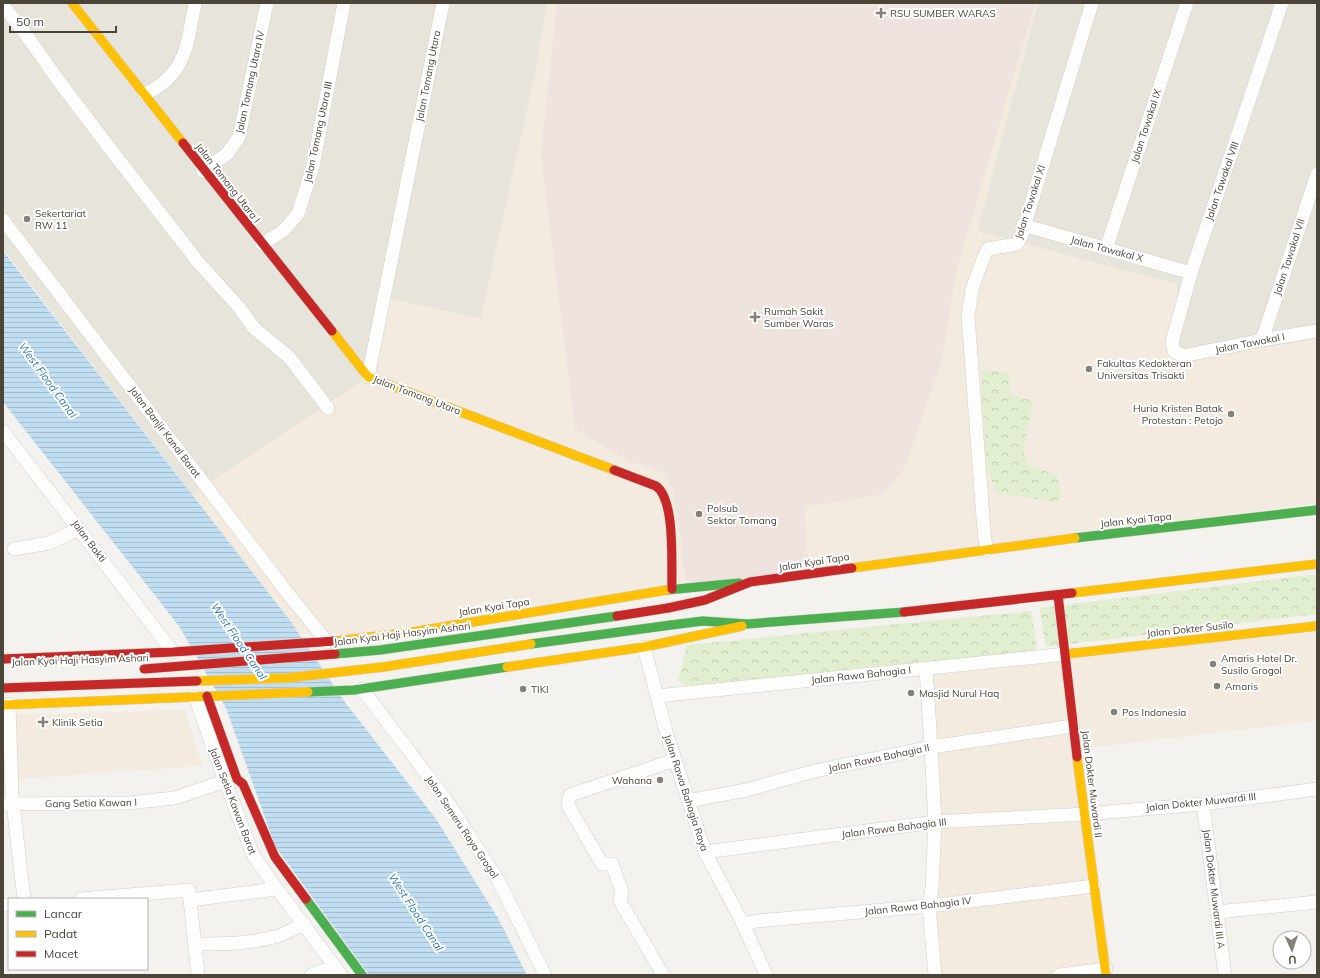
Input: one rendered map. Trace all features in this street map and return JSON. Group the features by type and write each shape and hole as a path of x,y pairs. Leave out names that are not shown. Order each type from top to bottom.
{"main road":[{"name":"Jalan Tomang Utara I","path":"72,3 145,94 203,171 368,377"},
{"name":"Jalan Tomang Utara","path":"368,377 653,485 660,489 666,500 670,519 672,589"},
{"name":"Jalan Kyai Tapa","path":"322,643 406,633 672,589 750,582 1084,537 1317,510"},
{"path":"3,688 287,678 383,667 671,624 703,621 747,624 906,612 1058,596 1317,564"},
{"name":"Jalan Kyai Haji Hasyim Ashari","path":"134,670 380,650 668,608 705,600 750,582"},
{"name":"Jalan Dokter Muwardi II","path":"1058,596 1084,814 1106,972"},
{"path":"9,704 358,690 644,647 722,632 747,624"},
{"name":"Jalan Dokter Susilo","path":"1066,654 1317,626"},
{"name":"Jalan Kyai Haji Hasyim Ashari","path":"7,659 36,662 322,643"},
{"path":"7,659 20,665 34,697 43,703"},
{"path":"9,704 22,696 26,688 26,676"},
{"name":"Jalan Setia Kawan Barat","path":"208,696 243,777 243,784 275,857 362,975"}],"street":[{"path":"145,94 164,83 180,65 186,51 195,3"},
{"name":"Jalan Tomang Utara IV","path":"203,171 227,154 239,137 267,3"},
{"name":"Jalan Tomang Utara III","path":"262,244 283,231 298,214 313,166 344,3"},
{"name":"Jalan Tomang Utara","path":"368,377 443,3"},
{"name":"Jalan Tawakal XI","path":"986,550 968,316 972,289 988,249 1017,244 1021,237 1023,225 1092,3"},
{"name":"Jalan Tawakal IX","path":"1106,249 1187,3"},
{"name":"Jalan Tawakal VIII","path":"1183,356 1174,351 1172,342 1191,273 1282,3"},
{"path":"3,6 58,80 194,256 238,306 254,328 289,357 328,408"},
{"name":"Jalan Tawakal VII","path":"1262,340 1314,190 1317,174"},
{"name":"Jalan Banjir Kanal Barat","path":"3,220 286,591 322,643"},
{"name":"Jalan Tawakal X","path":"1023,225 1191,273"},
{"name":"Jalan Tawakal I","path":"1183,356 1262,340 1317,331"},
{"name":"Jalan Bakti","path":"3,431 175,652"},
{"path":"14,549 49,544 79,529"},
{"name":"Jalan Rawa Bahagia Raya","path":"644,647 675,760 704,852 743,924 766,975"},
{"name":"Jalan Rawa Bahagia I","path":"657,696 1066,654"},
{"path":"926,669 934,822 932,888 928,906 935,975"},
{"name":"Jalan Semeru Raya Grogol","path":"358,690 447,801 498,880 545,975"},
{"name":"Jalan Setia Kawan Barat","path":"208,696 225,782 253,855 277,890 338,970"},
{"path":"9,704 8,804 24,898"},
{"name":"Jalan Rawa Bahagia II","path":"688,802 746,790 815,771 931,747 1073,726"},
{"path":"663,975 620,901 622,892 612,864 602,864 569,807 568,802 570,795 675,760"},
{"name":"Gang Setia Kawan I","path":"8,804 129,804 175,798 225,782"},
{"name":"Jalan Dokter Muwardi III","path":"1084,814 1203,804 1317,789"},
{"name":"Jalan Dokter Muwardi III A","path":"1203,804 1225,975"},
{"name":"Jalan Rawa Bahagia III","path":"704,852 934,822 1084,814"},
{"name":"Jalan Rawa Bahagia IV","path":"743,924 757,921 928,906 1094,886"},
{"path":"93,898 189,890 198,975"},
{"path":"190,900 277,890"},
{"path":"1217,912 1317,902"},
{"path":"195,944 255,942 280,935 304,924"},
{"path":"311,975 338,970"},
{"path":"1060,975 1106,972"}],"shaded area":[{"path":"3,3 547,3 536,70 481,319 384,298 368,377 192,494 3,249"},
{"path":"547,3 1038,3 977,231 1177,284 1178,362 1317,339 1317,503 355,634 299,634 192,494 368,377 384,297 481,319 536,70"},
{"name":"Rumah Sakit Sumber Waras","path":"557,3 1035,3 956,272 941,363 905,467 883,494 818,505 804,505 809,573 688,586 683,564 673,489 662,472 641,464 632,463 575,429 541,153"},
{"path":"1038,3 1317,3 1317,339 1178,362 977,231"},
{"path":"1317,628 1317,721 1076,749 1114,975 936,975 926,669"},
{"path":"185,710 202,766 3,780 3,715"}],"green space":[{"path":"982,370 1009,372 1010,395 1033,401 1023,450 1029,466 1057,475 1061,495 1056,502 997,493 987,469 982,398"},
{"path":"1317,574 1317,614 1046,647 1039,608"},
{"path":"1031,611 1037,646 1034,658 690,687 678,681 687,645"}],"water":[{"name":"West Flood Canal","path":"3,251 291,622 344,701 436,819 498,918 527,975 369,975 275,846 226,708 179,626 3,402"}],"traffic: fast":[{"path":"1075,538 1317,510"},
{"path":"667,590 739,583"},
{"path":"671,625 703,621 747,624 904,612"},
{"path":"335,654 380,650 617,616"},
{"path":"531,644 671,625"},
{"path":"308,692 354,690 507,667"},
{"path":"306,899 362,975"}],"traffic: slow":[{"path":"72,3 183,143"},
{"path":"332,331 368,377 614,470"},
{"path":"852,568 1075,538"},
{"path":"1072,593 1317,564"},
{"path":"335,641 406,633 667,590"},
{"path":"507,667 644,647 742,626"},
{"path":"1066,654 1317,626"},
{"path":"197,681 287,678 383,667 531,644"},
{"path":"3,705 308,692"},
{"path":"1077,757 1106,975"}],"traffic: jam":[{"path":"183,143 332,331"},
{"path":"614,470 656,486 662,494 667,505 670,519 672,589"},
{"path":"668,608 705,600 750,582 852,568"},
{"path":"904,612 1072,593"},
{"path":"1058,595 1077,757"},
{"path":"617,616 668,608"},
{"path":"3,659 173,652 335,641"},
{"path":"144,669 335,654"},
{"path":"3,688 197,681"},
{"path":"207,696 237,779 243,784 275,857 306,899"}],"place":[{"name":"RSU SUMBER WARAS","path":"881,13"},
{"name":"Sekertariat RW 11","path":"27,219"},
{"name":"Rumah Sakit Sumber Waras","path":"755,317"},
{"name":"Fakultas Kedokteran Universitas Trisakti","path":"1089,369"},
{"name":"Huria Kristen Batak Protestan : Petojo","path":"1231,414"},
{"name":"Polsub Sektor Tomang","path":"699,514"},
{"name":"Amaris Hotel Dr. Susilo Grogol","path":"1213,664"},
{"name":"Amaris","path":"1217,686"},
{"name":"TIKI","path":"523,689"},
{"name":"Masjid Nurul Haq","path":"911,693"},
{"name":"Pos Indonesia","path":"1114,712"},
{"name":"Klinik Setia","path":"43,722"},
{"name":"Wahana","path":"660,780"}]}
